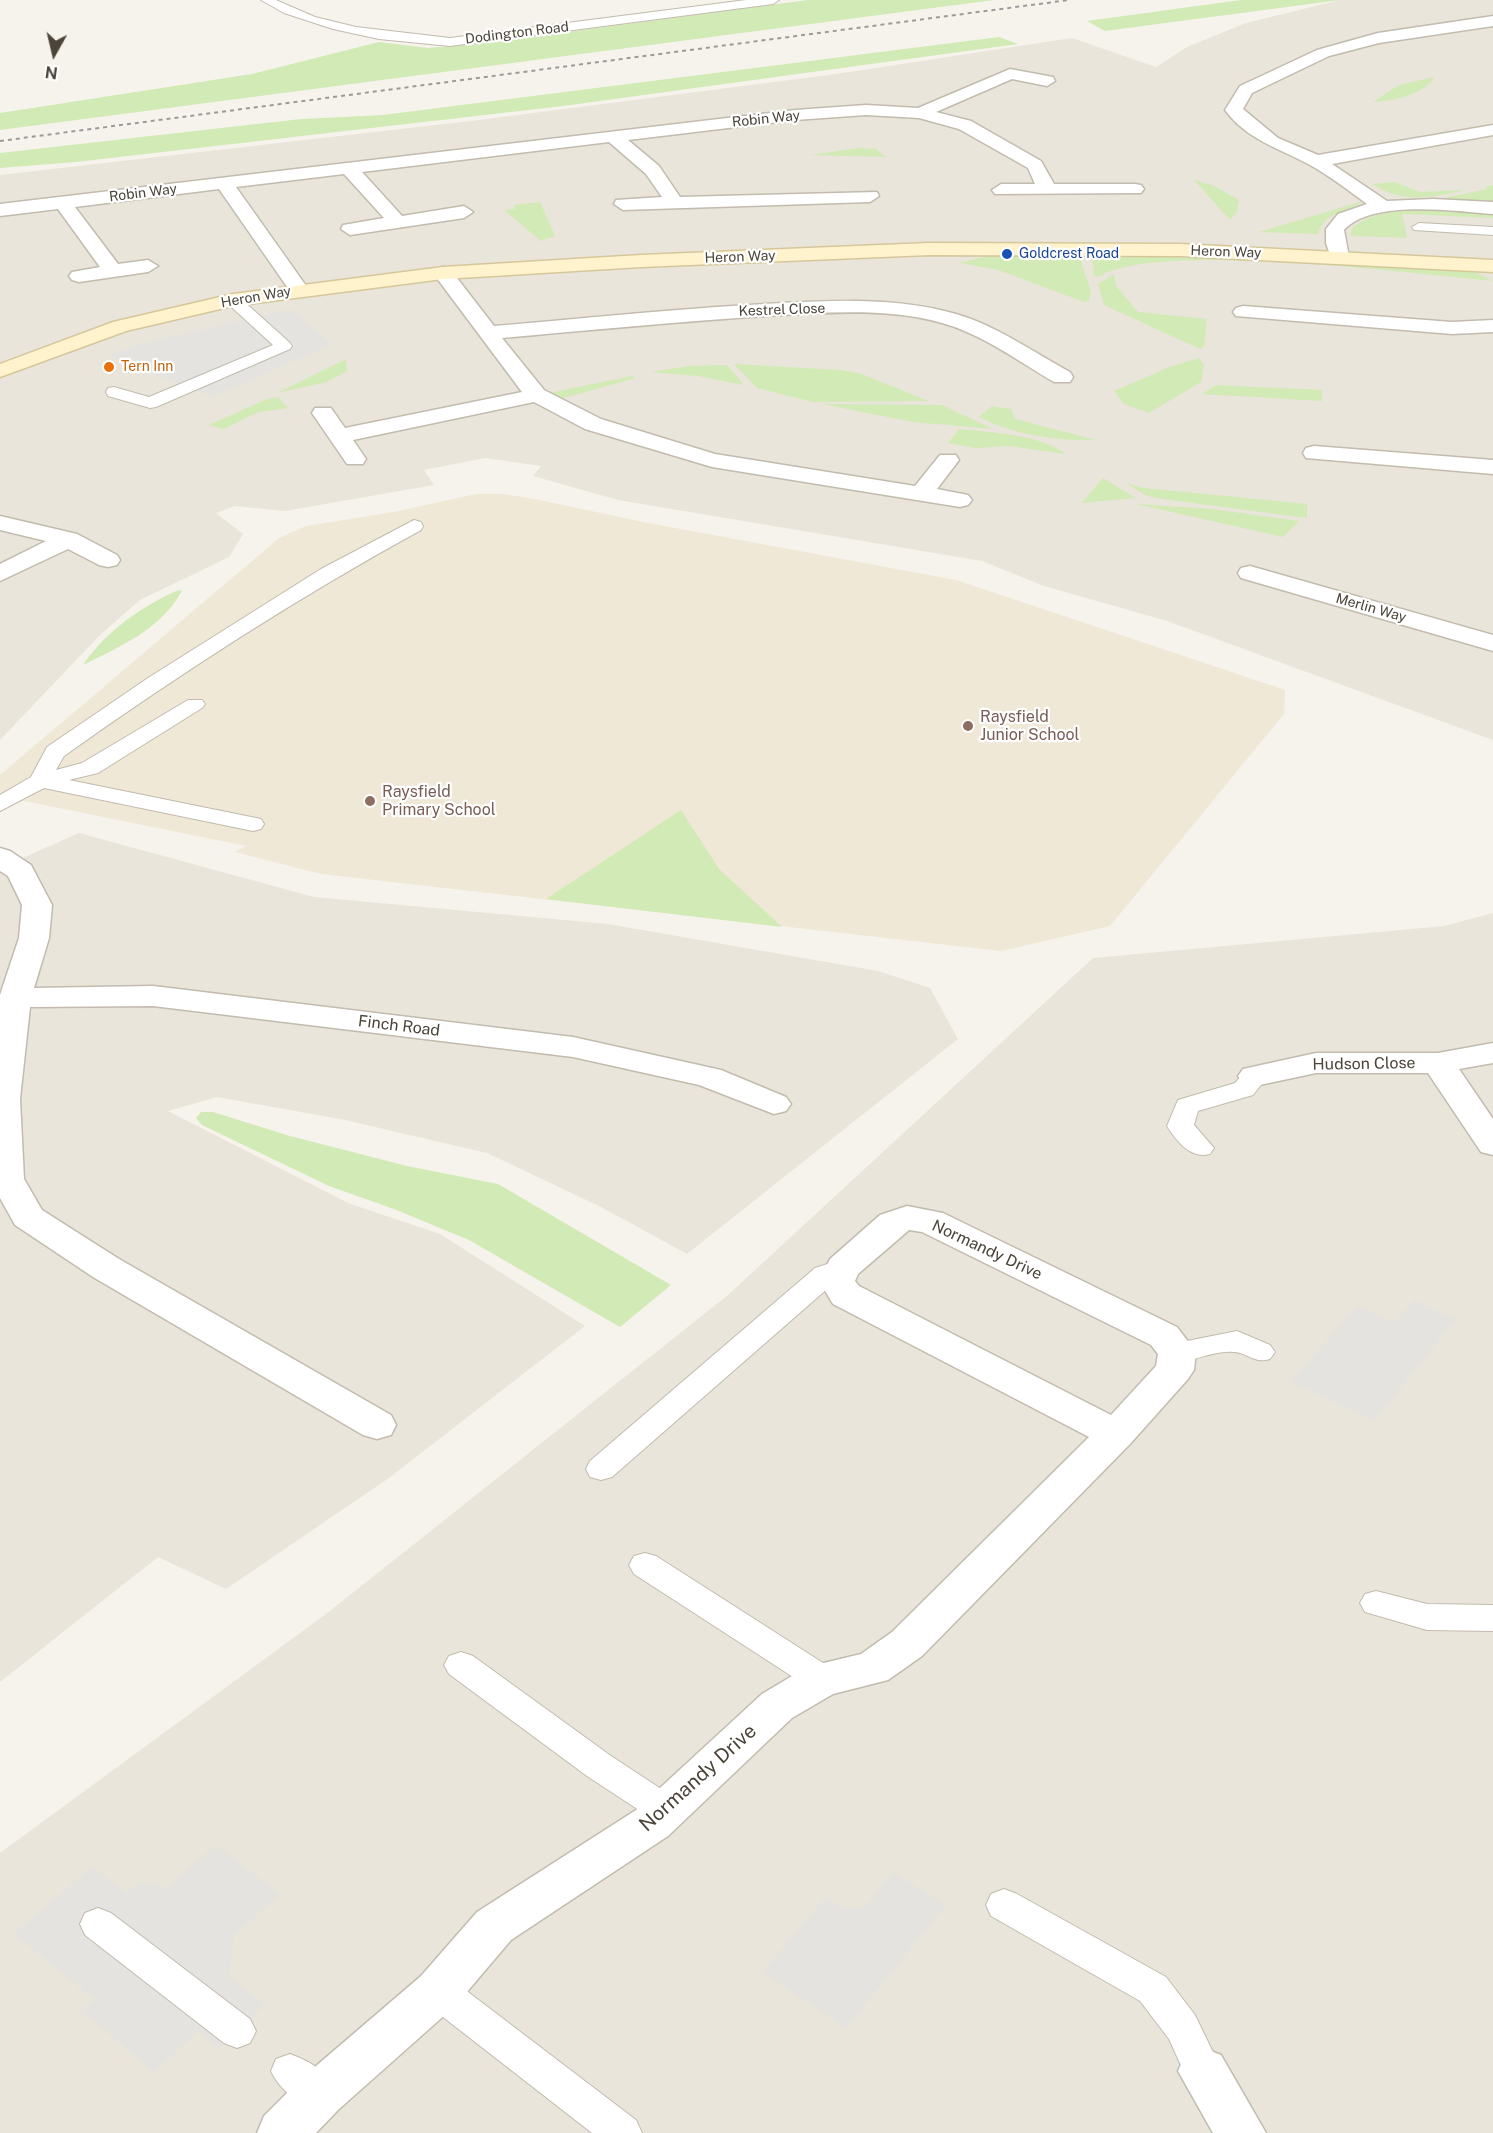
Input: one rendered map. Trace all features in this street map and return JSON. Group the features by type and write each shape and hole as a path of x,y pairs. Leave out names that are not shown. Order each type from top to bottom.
{"street":[{"path":"1383,206 1316,161 1272,142 1250,126 1234,110 1246,90 1323,53 1350,45 1493,21"},
{"path":"986,69 1047,81"},
{"name":"Robin Way","path":"920,113 1010,74"},
{"name":"Robin Way","path":"0,210 795,115 866,110 920,113 965,124 1035,165 1047,189"},
{"path":"1316,161 1493,130"},
{"path":"613,137 653,170 675,203"},
{"path":"349,170 397,221"},
{"path":"224,183 298,290"},
{"path":"1001,190 1135,189"},
{"path":"623,204 837,204 870,196"},
{"path":"63,203 113,271"},
{"path":"1339,257 1334,237 1336,228 1345,218 1383,206 1493,208"},
{"path":"350,229 464,212"},
{"name":"Heron Way","path":"0,371 120,326 233,300 442,273 641,261 929,249 1180,250 1493,266"},
{"path":"79,276 148,267"},
{"path":"442,273 469,305 487,333 536,395 593,424 712,460 960,500"},
{"name":"Kestrel Close","path":"487,333 647,318 805,308 878,309 937,315 972,328 1062,377"},
{"path":"1243,312 1265,322 1452,328 1493,326"},
{"path":"340,436 502,404 536,395"},
{"path":"323,414 355,459"},
{"path":"1314,453 1493,467"},
{"path":"921,494 948,460"},
{"path":"0,523 68,539 108,560"},
{"path":"0,574 68,539"},
{"name":"Merlin Way","path":"1250,573 1493,643"},
{"path":"0,857 20,871 38,905 34,938 15,998 3,1099 7,1179 28,1217 106,1268 377,1425"},
{"name":"Finch Road","path":"15,998 153,996 573,1047 710,1077 774,1104"},
{"name":"Hudson Close","path":"1255,1076 1316,1063 1438,1063 1493,1053"},
{"name":"Hudson Close","path":"1438,1063 1493,1143"},
{"name":"Normandy Drive","path":"282,2133 305,2082 438,1991 494,1926 652,1823 777,1706 822,1679 873,1668 907,1644 1116,1434 1174,1370 1178,1352 1164,1336 930,1221 907,1218 893,1223 843,1268"},
{"path":"843,1268 837,1281 846,1294 1116,1434"},
{"path":"1203,2071 1237,2132"}],"lane":[{"name":"Dodington Road","path":"267,0 295,16 320,24 401,39 450,42 773,0"},
{"path":"1419,227 1493,231"},
{"path":"114,392 150,403 284,346 233,300"},
{"path":"40,781 55,752 155,682 319,578 414,526"},
{"path":"0,804 40,781 90,768 195,704"},
{"path":"40,781 253,824"},
{"path":"1201,1148 1180,1126 1187,1106 1244,1089 1255,1076"},
{"path":"601,1469 825,1275 843,1268"},
{"path":"1178,1352 1237,1341 1260,1352"},
{"path":"645,1565 822,1679"},
{"path":"1376,1603 1427,1617 1493,1618"},
{"path":"461,1665 599,1767 666,1810"},
{"path":"1004,1905 1153,1989 1182,2027 1203,2071"},
{"path":"98,1924 237,2031"},
{"path":"438,1991 622,2133"}],"shaded area":[{"path":"1340,0 1493,0 1493,740 1167,621 1044,586 982,561 618,500 533,476 541,466 485,458 424,470 434,485 285,511 235,506 216,513 243,534 229,557 140,600 99,636 0,740 0,175 479,120 836,74 1072,38 1156,67 1187,47 1246,23"},
{"path":"290,309 332,344 213,397 108,356 137,345"},
{"name":"Raysfield Junior School","path":"476,494 503,494 535,499 643,522 956,580 1285,690 1284,714 1110,926 1001,951 321,874 235,852 246,846 0,796 0,775 279,538 306,526 394,512"},
{"path":"79,833 314,897 608,924 878,971 930,988 958,1039 687,1254 601,1207 487,1153 345,1120 217,1097 168,1111 348,1203 440,1234 585,1326 389,1478 226,1589 158,1557 0,1682 0,868"},
{"path":"1493,913 1493,2133 0,2133 0,1853 326,1614 728,1295 1093,958 1444,926"},
{"path":"1414,1300 1456,1319 1374,1421 1291,1382 1357,1306 1394,1323"},
{"path":"216,1845 280,1894 234,1935 229,1977 265,2004 219,2048 198,2031 154,2072 82,2011 94,1999 14,1934 92,1867 127,1893 140,1882 167,1888"},
{"path":"893,1872 946,1905 846,2028 763,1972 826,1897 843,1908 864,1908"}],"green space":[{"path":"808,0 994,0 0,130 0,113 252,74 379,42 428,48 484,43"},
{"path":"1241,0 1340,0 1105,31 1087,21"},
{"path":"999,37 1018,44 563,106 76,162 0,168 0,153 301,119 383,115"},
{"path":"1434,77 1430,83 1416,93 1373,102 1399,85"},
{"path":"859,148 876,149 886,157 810,155"},
{"path":"1194,180 1212,185 1239,200 1237,212 1230,220"},
{"path":"1395,182 1420,192 1467,190 1419,198 1396,195 1372,184"},
{"path":"1493,185 1493,204 1429,201 1487,189 1485,187"},
{"path":"1363,201 1331,216 1321,226 1318,234 1259,232"},
{"path":"540,202 555,236 541,241 504,210 515,209 514,205"},
{"path":"1401,211 1493,213 1493,218 1402,214 1407,238 1350,236 1352,228 1371,217"},
{"path":"1025,255 1080,258 1091,292 1089,301 1084,302 998,270 960,263 988,256"},
{"path":"1128,255 1454,269 1477,273 1493,281 1349,267 1228,260 1174,261 1129,266 1098,277 1094,275 1092,258 1122,258"},
{"path":"1114,274 1116,286 1138,312 1207,319 1204,346 1200,349 1104,305 1098,284"},
{"path":"1199,358 1204,365 1201,382 1149,413 1124,404 1114,391 1167,368"},
{"path":"346,359 347,371 327,382 277,393"},
{"path":"734,364 840,370 862,374 928,401 813,402 757,388"},
{"path":"727,365 744,385 698,376 651,372 688,366"},
{"path":"632,376 636,378 560,399 549,393"},
{"path":"1216,385 1322,390 1322,401 1202,394"},
{"path":"278,397 288,408 259,412 223,429 209,425 267,399"},
{"path":"822,404 942,405 993,429 913,422"},
{"path":"992,406 1011,409 1015,419 1096,440 1036,436 979,417"},
{"path":"959,429 1028,438 1066,454 1008,446 975,448 948,443"},
{"path":"1103,478 1135,498 1082,503"},
{"path":"1126,483 1144,488 1307,504 1307,518 1162,499 1147,496"},
{"path":"1136,504 1212,509 1299,521 1283,537"},
{"path":"179,590 182,591 173,605 151,627 125,644 83,665 113,631 139,611"},
{"path":"681,810 719,869 782,927 546,899"},
{"path":"201,1112 213,1112 290,1136 407,1166 498,1184 671,1285 620,1327 469,1240 394,1209 329,1186 202,1125 196,1118"}],"railway":[{"path":"0,141 1069,0"}],"place":[{"name":"Goldcrest Road","path":"1007,254"},
{"name":"Tern Inn","path":"109,367"},
{"name":"Raysfield Junior School","path":"968,726"},
{"name":"Raysfield Primary School","path":"370,801"}]}
